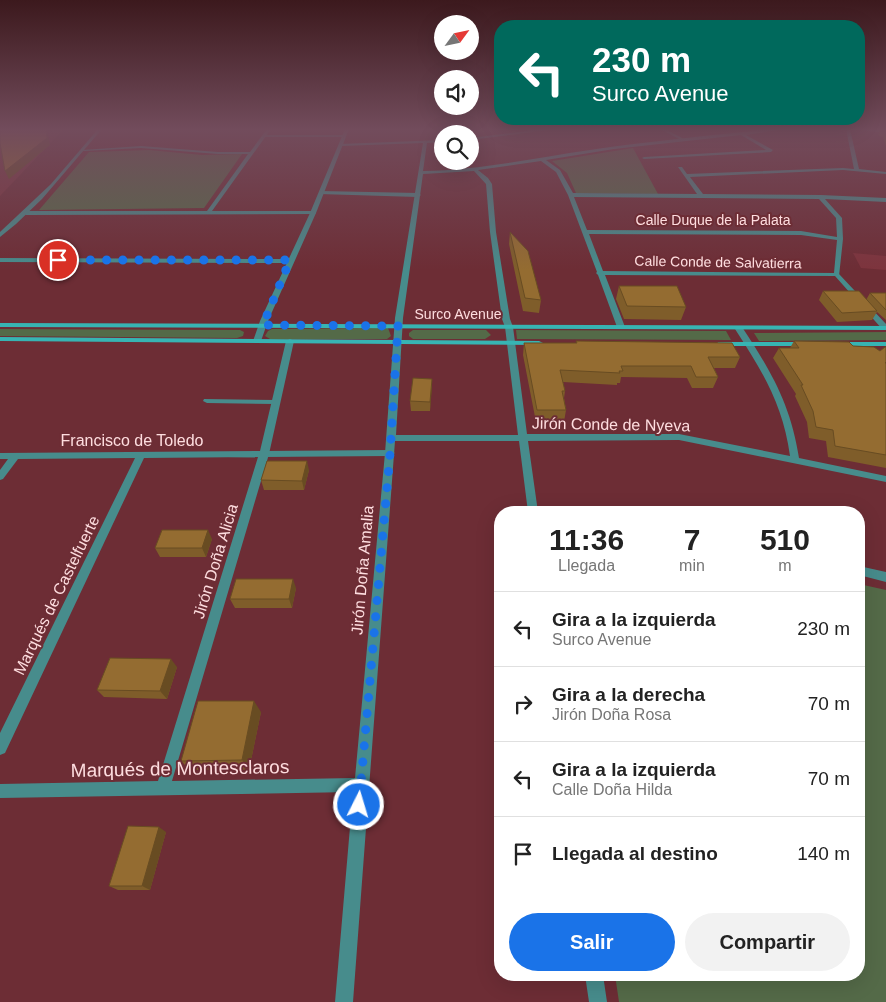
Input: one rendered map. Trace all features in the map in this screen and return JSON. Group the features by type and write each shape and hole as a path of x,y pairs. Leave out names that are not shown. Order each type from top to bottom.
{"main road":[{"name":"Surco Avenue","path":"0,326 263,325 886,328"},
{"name":"Surco Avenue","path":"0,339 551,343"},
{"path":"711,344 817,344"},
{"path":"827,344 886,344"}],"street":[{"path":"0,235 26,213 60,176"},
{"path":"209,212 235,176"},
{"path":"257,341 290,260 313,213 328,176"},
{"name":"Jirón Doña Amalia","path":"344,1002 392,438 398,326 421,176"},
{"path":"482,176 489,184 492,232 511,343 532,506"},
{"path":"561,176 571,195 620,328"},
{"path":"686,176 692,176"},
{"path":"686,176 701,196"},
{"path":"321,193 418,195"},
{"path":"571,195 821,197 886,200"},
{"path":"821,197 839,218 840,239 837,275 886,328"},
{"path":"26,213 313,213"},
{"name":"Calle Duque de la Palata","path":"584,232 801,233 840,239"},
{"path":"0,260 290,260"},
{"name":"Calle Conde de Salvatierra","path":"599,273 837,275"},
{"path":"739,328 772,380 786,412 796,460"},
{"name":"Jirón Doña Alicia","path":"164,788 264,454 290,341"},
{"name":"Jirón Conde de Nyeva","path":"392,438 679,437 886,479"},
{"name":"Francisco de Toledo","path":"0,456 390,454"},
{"name":"Marqués de Castelfuerte","path":"0,748 140,455"},
{"path":"0,477 15,456"},
{"path":"865,573 886,578"},
{"name":"Marqués de Montesclaros","path":"0,791 361,785"},
{"path":"595,981 598,1002"}],"lane":[{"path":"846,344 867,352"},
{"path":"207,401 276,402"}],"shaded area":[{"path":"0,176 19,176 0,196"},
{"path":"853,253 886,256 886,270 861,268"}],"green space":[{"path":"69,176 227,176 204,208 39,210"},
{"path":"568,176 648,176 658,194 576,193"},
{"path":"388,328 391,336 387,339 270,339 265,336 272,329"},
{"path":"0,329 240,330 244,332 243,336 237,338 0,336"},
{"path":"413,330 486,330 491,335 485,339 413,339 409,336 409,333"},
{"path":"516,330 726,331 731,340 517,339"},
{"path":"886,332 886,340 759,341 754,333"},
{"path":"865,585 886,590 886,1002 619,1002 616,981 865,981"}],"building":[{"path":"510,232 528,251 541,300 525,298"},
{"path":"619,286 677,286 686,307 627,306"},
{"path":"823,291 859,291 877,311 842,313"},
{"path":"870,293 886,293 886,310"},
{"path":"576,341 732,343 740,357 708,357 718,377 696,377 691,366 621,366 623,371 619,371 620,373 560,370 565,391 562,391 566,410 537,410 524,343 577,343"},
{"path":"794,341 849,342 853,346 874,347 880,351 886,347 886,455 835,446 833,430 816,427 813,411 801,385 803,385 779,348 799,348"},
{"path":"413,378 432,379 430,402 410,401"},
{"path":"267,461 307,461 302,481 261,480"},
{"path":"162,530 208,530 202,548 155,548"},
{"path":"236,579 293,579 289,599 230,599"},
{"path":"110,658 171,659 160,691 97,690"},
{"path":"198,701 254,701 242,760 181,761"},
{"path":"128,826 159,827 142,886 109,886"}],"route":[{"path":"58,260 290,260 263,325 398,326 390,454 359,805"}]}
